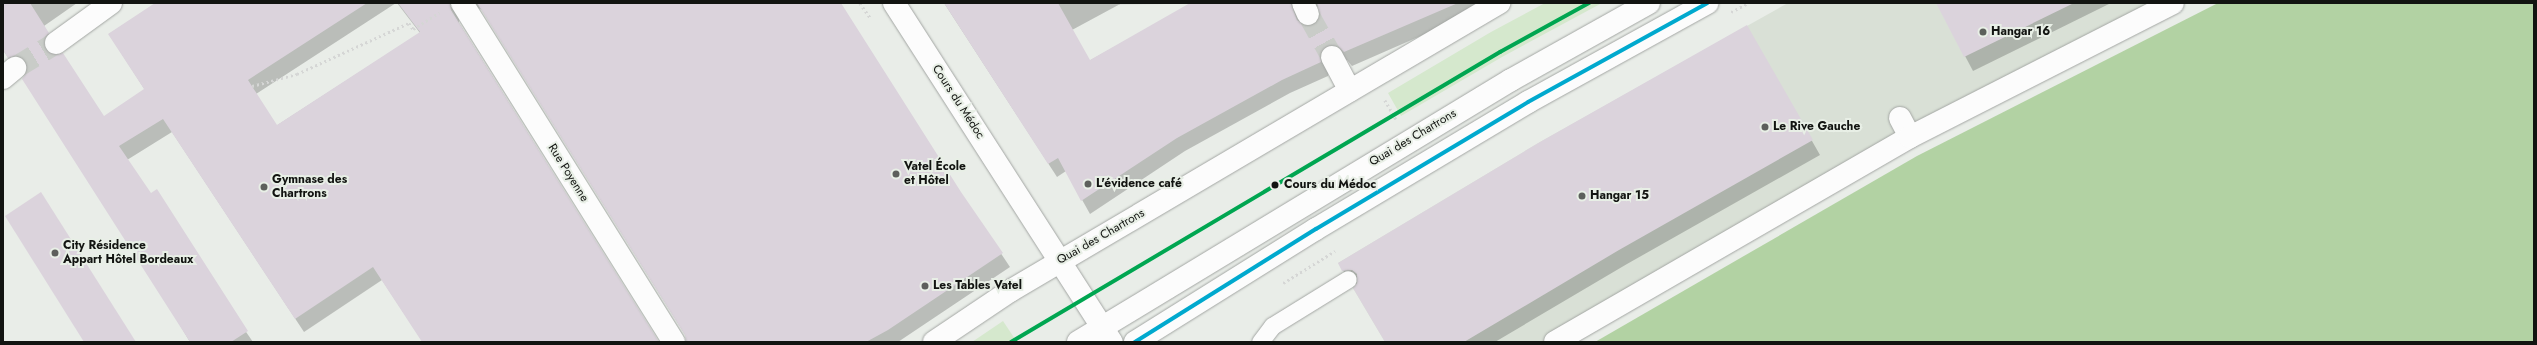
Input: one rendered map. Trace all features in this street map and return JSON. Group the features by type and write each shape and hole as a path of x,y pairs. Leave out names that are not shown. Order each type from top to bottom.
{"street":[{"path":"56,43 111,3"},
{"name":"Cours du Médoc","path":"894,3 1107,334"},
{"name":"Quai des Chartrons","path":"934,342 1010,291 1498,3"},
{"name":"Quai des Chartrons","path":"1078,342 1107,334 1511,80 1649,3"},
{"path":"1135,342 1316,229 1528,102 1707,3"},
{"path":"1555,342 1910,137 2173,3"},
{"name":"Rue Poyenne","path":"453,7 674,342"},
{"path":"1332,58 1350,91"},
{"path":"1900,118 1910,137"}],"lane":[{"path":"1260,342 1272,326 1348,279"}],"path":[{"path":"1738,8 1748,3"},
{"path":"252,86 297,74 409,23 413,28 453,7"}],"shaded area":[{"path":"1545,3 1602,3 1502,57 1401,116 1388,93 1491,32"},
{"path":"1788,3 2173,3 1555,342 1385,342 1338,263 1540,142"},
{"path":"2218,3 2534,3 2534,342 1595,342 1917,156"},
{"path":"1003,321 1017,342 972,342"}],"building":[{"path":"3,3 30,3 49,33 44,38 46,50 51,55 63,53 104,116 144,89 108,34 155,3 367,3 248,80 277,125 420,32 398,3 450,3 451,10 659,342 422,342 373,267 295,319 163,119 119,146 151,193 157,189 248,331 231,342 190,342 22,79 27,72 25,60 19,56 8,58 3,50"},
{"path":"477,3 841,3 961,192 1003,253 888,330 866,342 686,342 685,335"},
{"path":"944,3 1058,3 1090,60 1190,3 1291,3 1297,20 1307,26 1318,21 1320,15 1317,3 1458,3 1344,52 1338,46 1326,46 1321,51 1321,62 1282,80 1177,138 1081,201 1058,158 1048,164"},
{"name":"Hangar 16","path":"1936,3 2074,3 1964,57"},
{"name":"Hangar 15","path":"1747,25 1813,140 1619,250 1464,342 1385,342 1353,288 1357,283 1357,274 1352,270 1342,271 1338,263 1540,142"},
{"path":"41,192 136,342 84,342 5,216"}],"tunnel":[{"path":"1308,14 1332,57"},
{"path":"15,68 56,43"}],"transit line":[{"path":"1011,342 1500,52 1589,3"},
{"path":"1135,342 1316,229 1528,102 1707,3"}],"place":[{"name":"Hangar 16","path":"1983,32"},
{"name":"Le Rive Gauche","path":"1765,127"},
{"name":"Vatel École et Hôtel","path":"896,174"},
{"name":"L'évidence café","path":"1088,184"},
{"name":"Cours du Médoc","path":"1275,185"},
{"name":"Gymnase des Chartrons","path":"264,187"},
{"name":"Hangar 15","path":"1582,196"},
{"name":"City Résidence Appart Hôtel Bordeaux","path":"55,253"},
{"name":"Les Tables Vatel","path":"925,286"}]}
